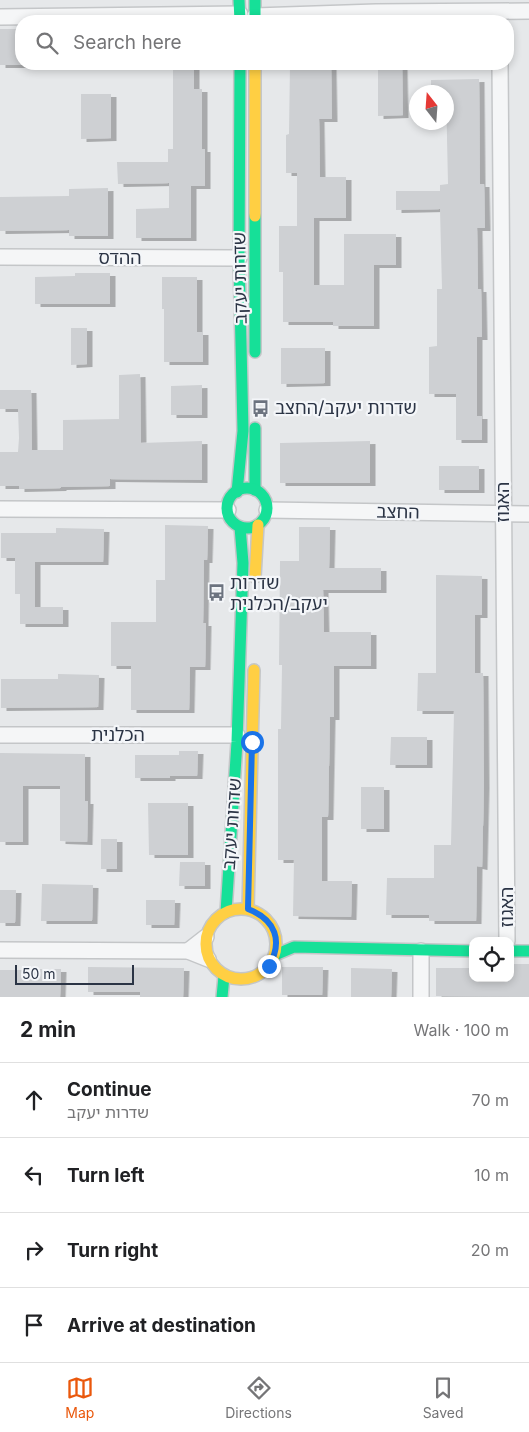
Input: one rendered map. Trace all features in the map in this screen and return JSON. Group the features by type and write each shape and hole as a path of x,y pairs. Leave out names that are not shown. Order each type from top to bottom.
{"street":[{"path":"255,0 255,15"},
{"path":"506,15 529,11"},
{"path":"96,15 240,12"},
{"path":"0,17 15,17"},
{"name":"שדרות יעקב","path":"237,492 243,431 239,258 240,70"},
{"name":"שדרות יעקב","path":"255,70 255,362"},
{"name":"האגוז","path":"500,70 507,937"},
{"name":"ההדס","path":"0,257 239,258"},
{"path":"255,412 255,490"},
{"path":"242,489 255,490 264,498 267,510 263,521 252,528 240,527 231,520 228,510 230,499 242,489"},
{"path":"0,509 228,510"},
{"name":"החצב","path":"267,510 529,514"},
{"path":"255,585 258,525"},
{"name":"שדרות יעקב","path":"226,912 237,735 243,563 240,527"},
{"name":"שדרות יעקב","path":"248,909 254,654"},
{"name":"הכלנית","path":"0,735 237,735"},
{"path":"248,909 259,913 268,921 274,931 277,943 275,955 269,966 248,984 224,976 214,968 208,959 205,948 210,926 217,918 226,912 248,909"},
{"path":"188,951 206,937"},
{"path":"276,937 294,947"},
{"path":"275,955 294,947 469,951"},
{"path":"0,950 188,951 208,959"},
{"path":"421,951 421,997"},
{"path":"514,951 529,951"},
{"path":"222,997 224,976"}],"building":[{"path":"0,29 15,29 15,65 0,65"},
{"path":"173,70 194,70 194,89 202,89 202,149 205,149 205,186 191,186 191,238 136,238 136,209 169,208 169,183 118,184 117,162 168,162 168,149 173,149"},
{"path":"290,70 331,70 332,119 319,119 320,177 346,177 346,218 314,218 314,285 344,285 344,234 396,234 396,265 374,265 374,326 333,326 333,322 283,322 283,272 279,272 279,226 297,226 297,173 286,173 286,135 289,134"},
{"path":"378,70 402,70 403,115 378,116"},
{"path":"479,79 480,184 484,184 485,228 477,228 478,289 481,289 482,337 477,337 477,416 482,416 482,440 456,440 456,394 429,394 429,347 437,346 437,289 442,289 440,209 396,210 396,191 440,191 440,185 448,184 447,130 454,130 454,85 431,85 431,80"},
{"path":"81,94 111,94 111,138 81,139"},
{"path":"108,188 108,236 69,236 69,230 0,231 0,197 69,196 69,189"},
{"path":"75,273 110,273 110,304 35,304 35,277 75,276"},
{"path":"162,277 197,277 197,332 203,332 203,362 164,362"},
{"path":"71,328 87,328 87,364 71,365"},
{"path":"281,348 325,348 325,383 281,384"},
{"path":"140,374 141,443 202,441 202,480 110,479 110,486 61,488 19,489 19,486 0,486 0,452 18,452 19,438 18,409 0,409 0,390 31,390 32,450 63,450 63,420 119,419 119,375"},
{"path":"202,385 202,415 171,415 171,386"},
{"path":"370,441 370,483 280,483 280,443"},
{"path":"439,466 479,466 479,490 439,490"},
{"path":"165,525 208,526 207,560 204,560 203,623 206,623 205,667 190,667 189,710 131,710 131,666 111,666 111,622 156,622 156,580 165,580"},
{"path":"299,527 330,527 329,568 381,568 381,590 323,590 324,632 371,632 371,666 334,666 334,717 330,717 328,817 322,817 322,881 352,881 351,917 293,916 294,860 278,860 278,729 281,729 282,665 279,665 280,561 299,561"},
{"path":"56,528 104,529 103,562 35,562 35,607 63,607 63,624 20,624 20,594 15,594 15,558 1,558 1,533 56,533"},
{"path":"436,575 482,576 482,615 475,615 475,673 483,673 484,785 482,867 477,866 476,921 429,921 429,915 386,915 387,878 434,878 434,845 451,845 454,711 417,711 418,673 436,673"},
{"path":"58,674 99,675 98,707 1,708 1,679 58,679"},
{"path":"391,737 427,737 427,765 390,765"},
{"path":"179,751 198,751 197,776 135,778 135,755 179,755"},
{"path":"0,753 85,754 85,801 88,801 87,842 60,841 60,786 23,786 23,842 0,842"},
{"path":"361,787 384,787 384,829 361,829"},
{"path":"148,803 188,803 188,855 149,855"},
{"path":"101,839 117,839 117,869 101,869"},
{"path":"180,862 205,862 205,886 179,886"},
{"path":"42,884 93,885 92,921 41,921"},
{"path":"0,890 16,890 15,923 0,923"},
{"path":"146,900 175,900 174,925 146,925"},
{"path":"514,964 529,964 529,997 436,996 436,968 469,968 469,982 514,982"},
{"path":"88,967 184,968 183,997 140,997 140,992 88,992"},
{"path":"282,967 323,967 322,995 282,995"},
{"path":"351,968 392,969 391,997 351,997"},
{"path":"61,969 60,997 0,997 0,970"}],"traffic: fast":[{"path":"239,0 240,15"},
{"path":"255,0 255,15"},
{"path":"237,492 243,431 239,258 240,70"},
{"path":"255,216 255,352"},
{"path":"255,428 255,490"},
{"path":"247,488 261,494 267,508 261,522 247,528 233,522 227,508 233,494 247,488"},
{"path":"226,912 237,742 243,563 240,527"},
{"path":"275,955 294,947 469,951"},
{"path":"514,951 529,951"},
{"path":"222,997 224,976"}],"traffic: slow":[{"path":"255,70 255,216"},
{"path":"255,577 258,525"},
{"path":"248,909 254,670"},
{"path":"248,909 261,915 270,924 274,930 276,944 274,958 266,969 255,977 234,979 227,977 216,969 208,958 206,937 208,930 216,919 227,911 248,909"}],"place":[{"name":"שדרות יעקב/החצב","path":"261,408"},
{"name":"שדרות יעקב/הכלנית","path":"216,593"}],"route":[{"path":"252,742 248,909 259,913 268,921 274,931 277,943 275,955 269,966"}]}
